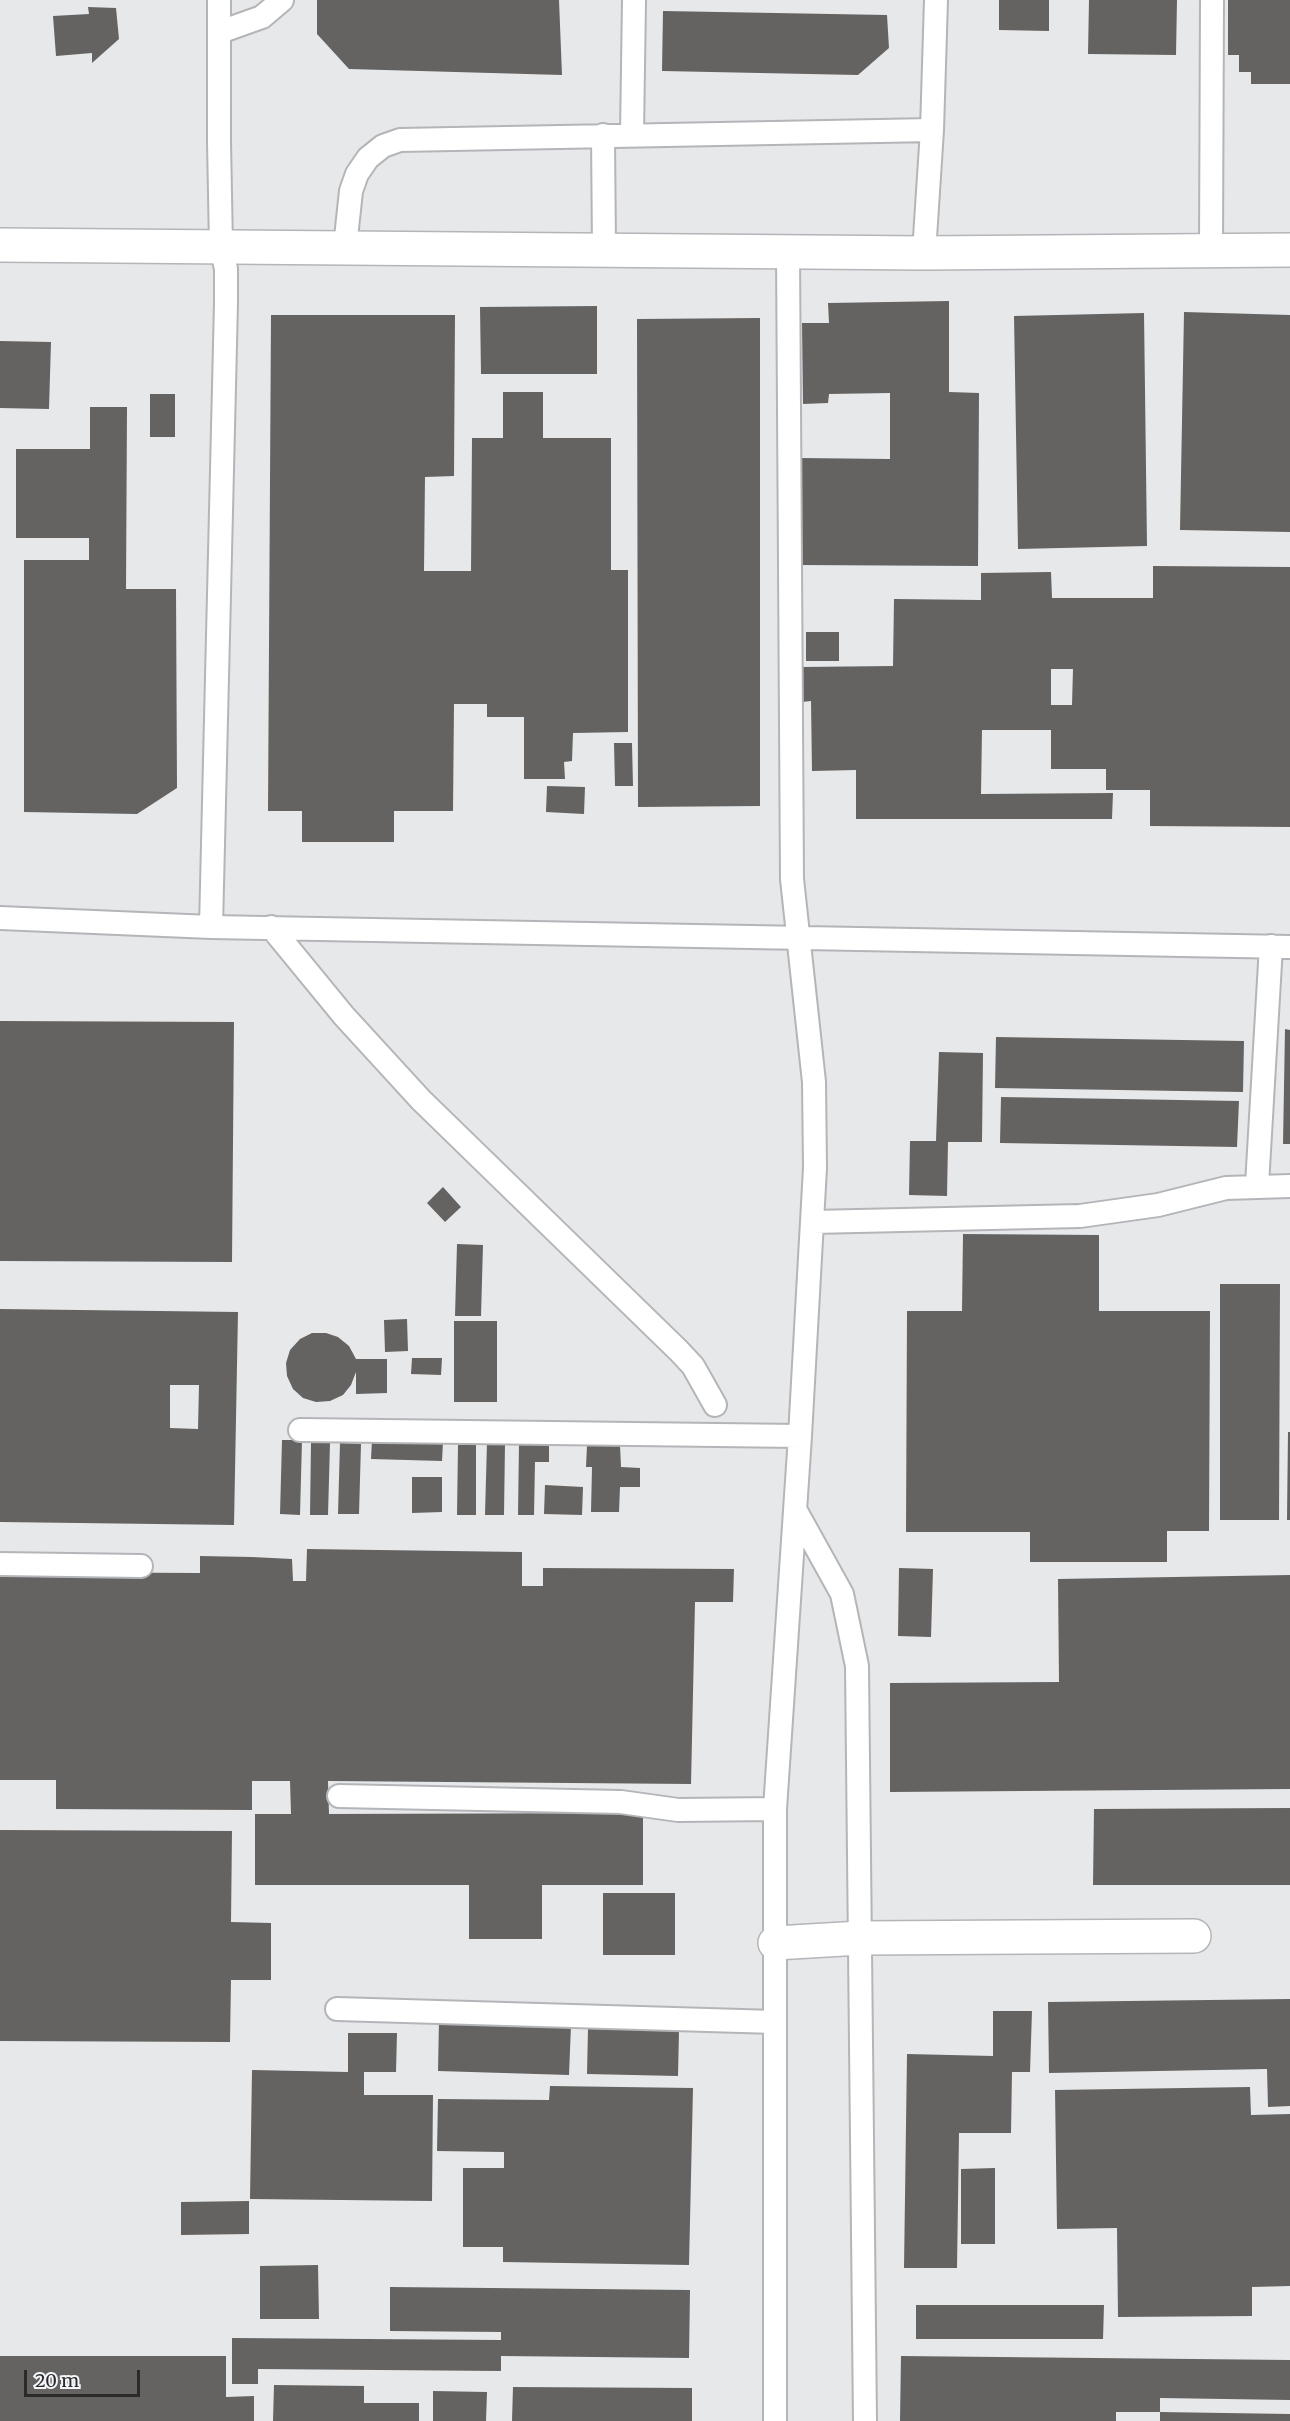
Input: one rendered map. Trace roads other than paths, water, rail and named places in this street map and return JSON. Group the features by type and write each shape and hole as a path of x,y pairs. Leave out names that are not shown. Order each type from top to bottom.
{"street":[{"path":"0,245 924,253 1290,250"},
{"path":"775,1943 861,1938 1194,1936"}],"lane":[{"path":"211,927 226,303 226,269 221,246 219,0"},
{"path":"220,32 262,17 282,0"},
{"path":"632,134 634,0"},
{"path":"924,253 932,130 936,0"},
{"path":"1211,250 1212,0"},
{"path":"345,247 351,191 357,174 368,158 383,146 400,140 932,130"},
{"path":"603,135 604,250"},
{"path":"775,2421 775,1809 813,1222 814,1082 792,879 788,251"},
{"path":"0,918 211,927 798,936 1280,947 1257,1185"},
{"path":"271,927 344,1016 421,1100 680,1351 693,1366 715,1405"},
{"path":"813,1222 1080,1216 1158,1205 1226,1188 1257,1185 1290,1186"},
{"path":"300,1430 800,1436"},
{"path":"796,1511 842,1594 857,1666 865,2421"},
{"path":"0,1564 141,1566"},
{"path":"339,1796 621,1802 678,1810 775,1809"},
{"path":"337,2009 775,2022"}]}
